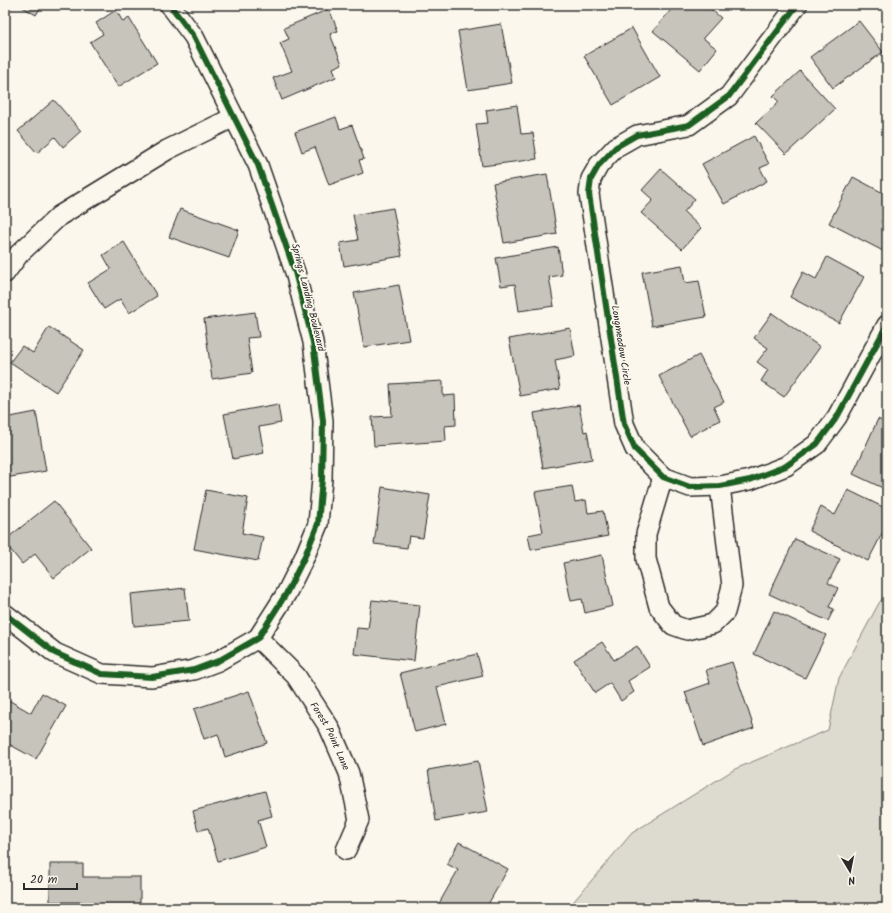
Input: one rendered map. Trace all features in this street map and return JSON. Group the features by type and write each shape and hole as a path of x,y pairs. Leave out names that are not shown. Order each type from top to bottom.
{"street":[{"name":"Springs Landing Boulevard","path":"5,614 55,653 102,674 152,677 194,670 218,661 258,638 286,594 304,558 318,524 322,480 323,421 313,342 295,272 258,165 194,37 170,5"},
{"name":"Longmeadow Circle","path":"797,5 729,96 689,125 637,135 616,147 599,165 591,179 589,194 624,424 635,449 663,477 690,487 720,486 750,480 786,466 817,444 837,417 887,325"},
{"path":"5,273 19,254 59,216 167,150 234,117"},
{"path":"663,477 646,534 646,559 659,607 673,625 687,630 713,624 725,612 732,586 720,486"},
{"name":"Forest Point Lane","path":"258,638 296,676 329,727 349,773 359,820 346,850"}],"shaded area":[{"path":"887,593 887,908 568,908 632,833 735,769 828,730 839,678 879,603"}],"building":[{"path":"19,5 42,5 36,15"},
{"path":"481,5 492,5 482,9"},
{"path":"675,5 706,5 721,18 703,38 717,49 700,70 653,31"},
{"path":"329,9 338,31 330,34 342,64 333,68 336,77 282,100 273,78 292,71 280,43 289,39 284,28"},
{"path":"116,10 123,22 129,18 157,63 118,87 90,42 103,34 96,23"},
{"path":"859,21 883,52 833,88 810,57"},
{"path":"501,24 512,83 468,90 458,31"},
{"path":"632,28 660,77 613,105 584,56"},
{"path":"800,71 835,109 786,154 756,123 779,102 773,96"},
{"path":"54,100 81,131 63,147 55,137 37,153 18,131"},
{"path":"517,105 521,134 533,133 537,159 482,166 476,124 488,123 486,110"},
{"path":"336,117 340,129 352,125 364,159 359,160 363,173 329,185 315,147 302,152 295,132"},
{"path":"754,136 769,164 760,168 767,181 724,204 702,164"},
{"path":"661,169 695,199 684,212 701,228 682,249 641,213 653,200 642,190"},
{"path":"547,174 557,234 504,243 493,183"},
{"path":"5,175 9,180 5,184"},
{"path":"853,177 887,195 887,210 881,222 887,226 887,243 883,251 829,223"},
{"path":"393,208 402,256 344,266 340,243 358,240 353,215"},
{"path":"180,209 239,230 229,258 169,237"},
{"path":"124,242 157,296 129,313 120,299 104,309 88,283 111,269 103,255"},
{"path":"558,247 562,275 549,277 554,306 519,311 515,284 501,286 496,258"},
{"path":"827,257 864,277 839,323 790,297 803,272 816,279"},
{"path":"682,265 685,283 699,281 706,317 652,326 642,272"},
{"path":"399,285 409,340 364,347 354,293"},
{"path":"255,312 259,337 247,338 252,373 212,379 204,319"},
{"path":"772,313 820,347 784,397 761,381 768,370 757,362 768,348 754,338"},
{"path":"49,327 84,350 56,392 10,362 22,346 33,353"},
{"path":"570,328 575,356 555,360 560,389 520,396 509,339"},
{"path":"699,355 724,402 714,407 720,420 690,436 659,376"},
{"path":"443,381 443,396 455,395 456,425 445,426 446,441 374,446 372,417 392,416 390,384"},
{"path":"278,404 281,423 259,427 264,453 233,459 224,414"},
{"path":"579,405 584,432 587,431 592,459 543,468 534,413"},
{"path":"36,412 46,471 5,478 5,418"},
{"path":"878,419 887,424 887,490 853,474"},
{"path":"572,486 575,502 586,500 588,513 603,511 608,536 531,550 528,535 543,532 535,492"},
{"path":"382,487 430,495 423,538 409,536 407,548 374,544"},
{"path":"206,490 248,498 242,533 263,537 258,561 194,549"},
{"path":"848,490 887,509 887,524 868,561 809,531 821,507 835,515"},
{"path":"54,501 91,548 54,578 35,554 22,564 5,543 5,540"},
{"path":"795,539 840,559 828,583 838,588 829,607 834,609 828,621 769,594"},
{"path":"602,555 613,606 585,613 582,599 571,601 563,563"},
{"path":"185,588 189,621 134,626 131,594"},
{"path":"372,600 420,605 414,661 354,654 357,628 368,629"},
{"path":"774,611 826,635 805,678 754,654"},
{"path":"602,642 614,660 637,646 650,667 628,681 634,692 621,701 610,683 595,693 574,660"},
{"path":"477,654 483,676 437,687 446,724 415,732 400,673"},
{"path":"732,662 754,728 703,746 685,692 710,683 706,670"},
{"path":"249,691 267,743 225,757 218,734 204,739 194,709"},
{"path":"42,693 66,706 36,759 5,742 5,698 31,713"},
{"path":"478,761 488,812 436,821 428,770"},
{"path":"265,791 272,816 258,820 266,847 218,861 208,828 198,831 193,811"},
{"path":"459,842 508,869 486,908 437,907 458,870 447,864"},
{"path":"50,864 83,864 83,877 140,877 140,906 83,908 83,902 50,902"}],"cycle path":[{"path":"5,614 55,653 102,674 152,677 194,670 218,661 258,638 286,594 304,558 318,524 322,479 323,421 313,342 295,272 258,165 194,37 170,5"},
{"path":"797,5 729,96 689,125 637,135 616,147 599,165 591,179 589,194 624,424 635,449 663,477 690,487 720,486 750,480 786,466 817,444 837,417 887,325"}]}
